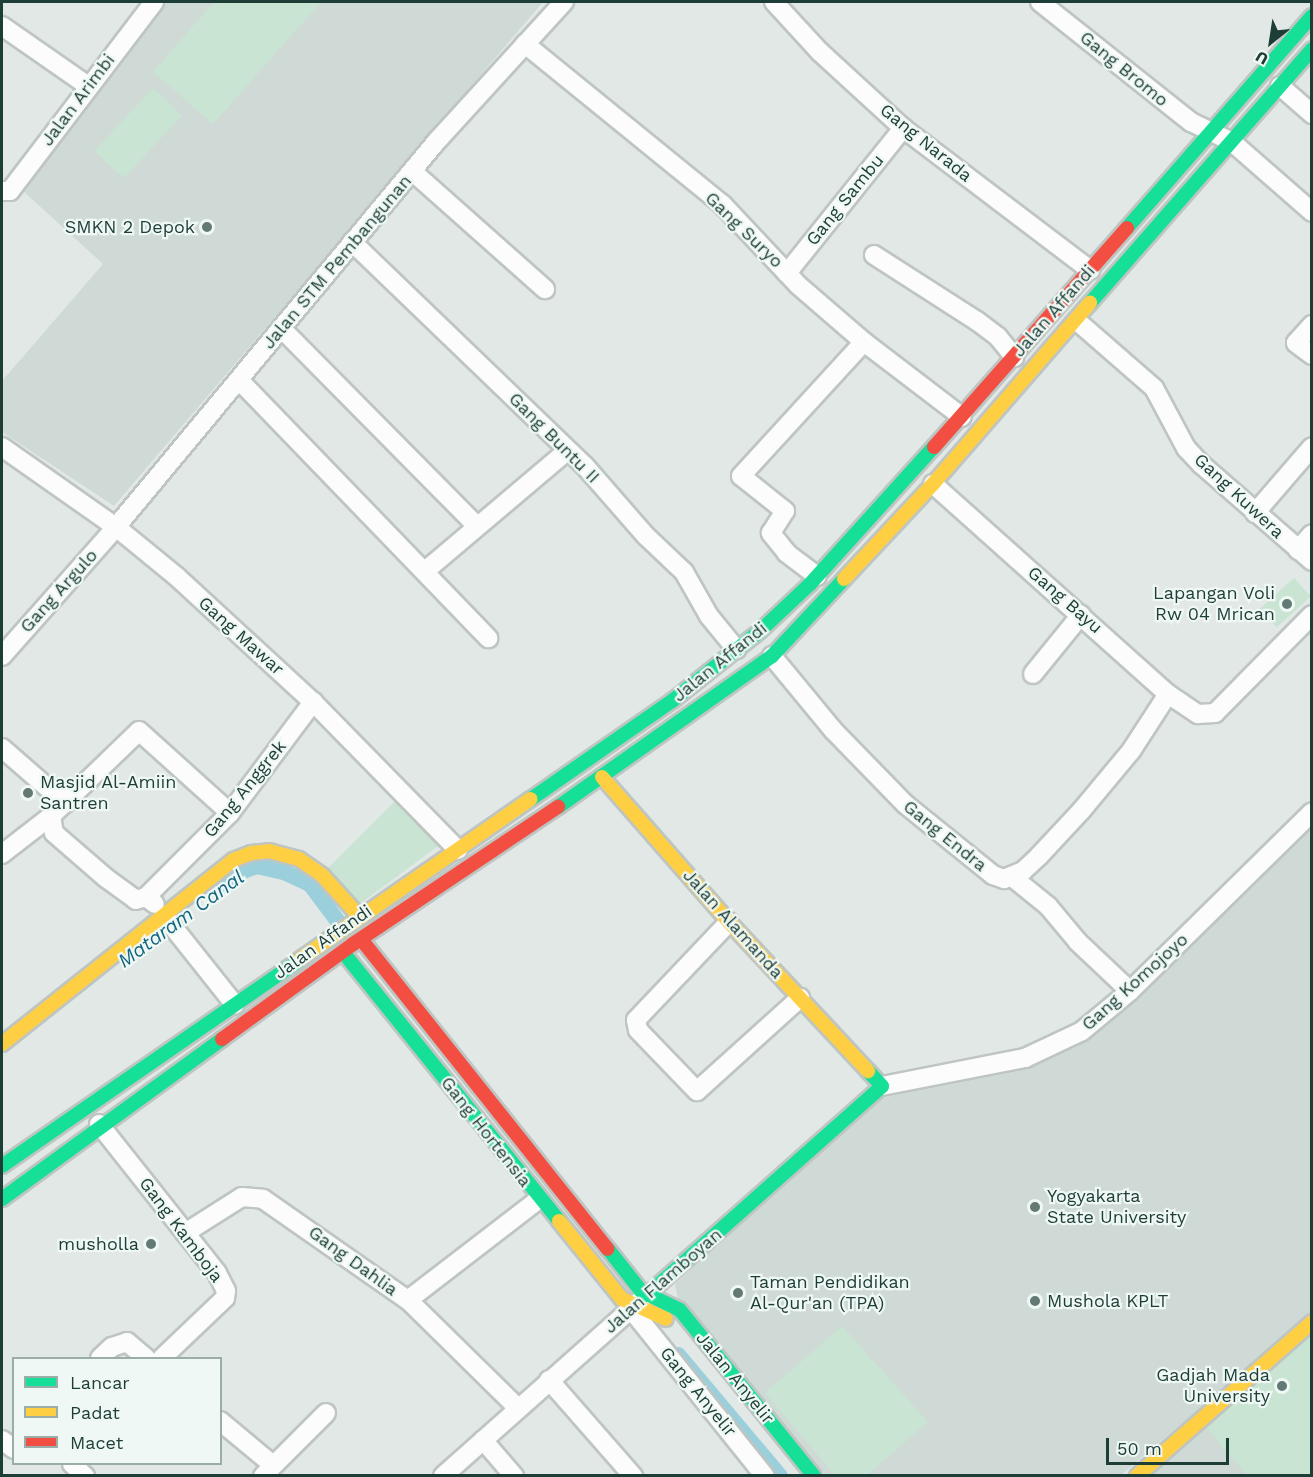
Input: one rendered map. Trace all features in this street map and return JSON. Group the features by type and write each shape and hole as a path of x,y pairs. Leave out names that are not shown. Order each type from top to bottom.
{"main road":[{"name":"Jalan Affandi","path":"2,1166 235,1005 330,936 672,701 736,649 814,580 962,417 1311,16"},
{"name":"Jalan Affandi","path":"2,1199 99,1124 343,952 602,777 772,656 933,484 1311,49"},
{"path":"814,580 826,598"},
{"name":"Jalan Alamanda","path":"602,777 729,922 882,1086"},
{"path":"2,1044 169,921 233,860 269,851 299,859 322,875 355,919"},
{"name":"Gang Hortensia","path":"362,939 637,1304"},
{"name":"Gang Hortensia","path":"343,952 539,1199 637,1304"},
{"name":"Jalan Flamboyan","path":"637,1304 882,1086"},
{"name":"Jalan Anyelir","path":"637,1304 662,1316 680,1331 799,1476"},
{"name":"Jalan Anyelir","path":"637,1304 680,1310 814,1476"},
{"path":"1137,1476 1311,1322"}],"street":[{"name":"Jalan Arimbi","path":"2,191 10,191 154,2"},
{"name":"Jalan STM Pembangunan","path":"116,527 412,171 564,2"},
{"name":"Gang Narada","path":"774,2 820,52 903,128 1090,270"},
{"name":"Gang Bromo","path":"1040,2 1191,122 1232,142 1311,212"},
{"path":"2,26 88,86"},
{"name":"Gang Suryo","path":"525,44 722,204 787,273 864,342 962,417"},
{"path":"1280,86 1311,114"},
{"name":"Gang Sambu","path":"787,273 903,128"},
{"path":"412,171 545,289"},
{"name":"Gang Buntu II","path":"352,242 567,451 684,572 709,616 736,649"},
{"path":"874,255 977,321 998,337 1014,357"},
{"name":"Gang Kuwera","path":"1077,321 1154,388 1186,448 1305,556"},
{"path":"1311,325 1296,343 1311,355"},
{"path":"281,328 477,526"},
{"path":"814,580 771,533 785,512 741,476 864,342"},
{"path":"238,380 488,638"},
{"name":"Gang Mawar","path":"2,447 116,527 177,577 313,702 458,850"},
{"path":"1255,513 1311,447"},
{"path":"425,571 567,451"},
{"name":"Gang Bayu","path":"933,484 1168,694 1198,714 1215,713 1311,615"},
{"name":"Gang Argulo","path":"2,656 116,527"},
{"path":"1305,556 1311,534"},
{"path":"1033,674 1081,615"},
{"name":"Gang Endra","path":"772,656 833,730 905,804 993,875 1004,879 1039,856 1104,785 1168,694"},
{"name":"Gang Anggrek","path":"146,897 230,813 313,702"},
{"path":"2,854 51,816 139,731 230,813"},
{"path":"2,748 65,803"},
{"name":"Jalan Alamanda","path":"589,759 602,777"},
{"name":"Gang Komojoyo","path":"882,1086 1025,1058 1056,1047 1082,1031 1130,991 1311,812"},
{"path":"51,816 54,833 106,878 136,900 146,897 169,921 235,1005"},
{"path":"1011,876 1048,906 1078,942 1130,991"},
{"path":"729,922 636,1020 638,1030 697,1091 800,998"},
{"name":"Gang Kamboja","path":"99,1124 185,1233 226,1290 217,1305 164,1357"},
{"name":"Gang Dahlia","path":"185,1233 242,1197 263,1199 408,1300 539,1199"},
{"path":"408,1300 518,1408"},
{"name":"Jalan Flamboyan","path":"443,1476 637,1304"},
{"name":"Gang Anyelir","path":"637,1304 765,1476"},
{"path":"102,1357 112,1347 127,1342 144,1357"},
{"path":"549,1380 633,1476"},
{"path":"222,1423 268,1470 326,1413"},
{"path":"483,1440 514,1476"},
{"path":"73,1465 85,1476"}],"shaded area":[{"name":"SMKN 2 Depok","path":"166,2 543,2 114,506 2,432 2,381 103,264 22,190"},
{"name":"Yogyakarta State University","path":"1311,819 1311,1314 1121,1475 826,1475 678,1299 675,1284 876,1100 1047,1055"},
{"path":"1206,1427 1311,1475 1147,1476"}],"green space":[{"path":"214,2 321,2 213,124 153,72"},
{"path":"153,88 182,115 124,178 94,151"},
{"name":"Lapangan Voli Rw 04 Mrican","path":"1294,578 1311,597 1277,627 1260,609"},
{"path":"401,795 445,841 346,914 320,876"},
{"path":"842,1326 928,1422 867,1475 835,1475 765,1393"},
{"name":"Gadjah Mada University","path":"1311,1336 1311,1475 1247,1475 1206,1427"}],"waterway":[{"name":"Mataram Canal","path":"220,886 235,874 257,866 284,872 310,884 348,935"},
{"name":"Mataram Canal","path":"678,1355 780,1476"}],"traffic: fast":[{"path":"1127,228 1312,16"},
{"path":"1090,303 1312,49"},
{"path":"531,799 672,701 760,631 810,584 934,447"},
{"path":"558,807 772,656 844,579"},
{"path":"343,952 559,1221"},
{"path":"2,1166 299,960"},
{"path":"2,1199 222,1039"},
{"path":"647,1295 882,1086 868,1071"},
{"path":"608,1249 641,1291 680,1310 814,1476"}],"traffic: slow":[{"path":"844,579 933,484 1090,303"},
{"path":"602,777 729,922 868,1071"},
{"path":"299,960 531,799"},
{"path":"2,1044 233,860 251,853 269,851 299,859 322,875 359,916"},
{"path":"559,1221 622,1299 666,1319"},
{"path":"1137,1476 1312,1322"}],"traffic: jam":[{"path":"934,447 1127,228"},
{"path":"222,1039 353,944 558,807"},
{"path":"361,939 608,1249"}],"place":[{"name":"SMKN 2 Depok","path":"207,227"},
{"name":"Lapangan Voli Rw 04 Mrican","path":"1287,604"},
{"name":"Masjid Al-Amiin Santren","path":"28,793"},
{"name":"Yogyakarta State University","path":"1035,1207"},
{"name":"musholla","path":"151,1244"},
{"name":"Taman Pendidikan Al-Qur'an (TPA)","path":"738,1293"},
{"name":"Mushola KPLT","path":"1035,1301"},
{"name":"Gadjah Mada University","path":"1282,1386"}]}
